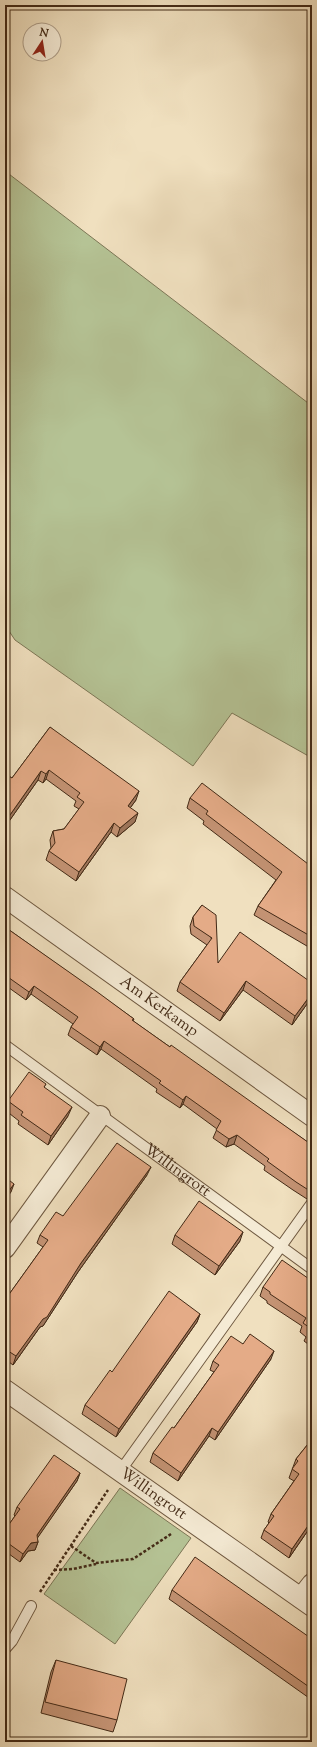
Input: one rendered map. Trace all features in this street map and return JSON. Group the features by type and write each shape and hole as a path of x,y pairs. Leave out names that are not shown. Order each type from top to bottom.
{"street":[{"name":"Am Kerkamp","path":"5,897 312,1116"},
{"path":"5,1248 100,1116"},
{"name":"Willingrott","path":"5,1390 121,1470 181,1515 308,1596"}],"lane":[{"name":"Willingrott","path":"5,1045 100,1116 312,1269"},
{"path":"121,1470 312,1203"},
{"path":"5,1649 12,1641 31,1606"}],"path":[{"path":"31,1606 121,1470"},
{"path":"54,1570 73,1569 96,1563 133,1559 179,1530 181,1515"},
{"path":"71,1546 96,1563"}],"green space":[{"path":"5,171 312,406 312,758 232,713 193,766 15,640 5,625"},
{"path":"120,1488 191,1538 115,1644 44,1594"}],"building":[{"path":"50,727 139,791 128,806 138,813 120,828 114,823 79,872 49,851 55,843 53,831 64,829 84,802 77,797 80,793 49,770 46,774 41,771 5,822 5,774 12,778"},
{"path":"202,783 312,867 312,937 258,906 282,872 206,814 208,811 190,798"},
{"path":"202,905 216,915 218,963 240,932 312,983 312,993 295,1016 246,981 224,1013 180,982 212,938 194,926 193,917"},
{"path":"5,927 96,991 134,1019 132,1020 170,1047 171,1045 312,1145 312,1189 310,1191 296,1182 267,1161 269,1159 237,1135 229,1139 216,1130 221,1121 186,1096 183,1100 159,1083 161,1081 104,1041 100,1047 71,1027 78,1017 34,986 29,992 5,975"},
{"path":"29,1072 46,1084 44,1087 72,1107 51,1136 21,1115 23,1112 8,1101"},
{"path":"117,1143 151,1167 81,1263 47,1317 43,1319 16,1356 5,1349 5,1300 48,1240 40,1235 56,1212 63,1216"},
{"path":"5,1177 14,1184 5,1196"},
{"path":"199,1201 243,1232 219,1266 175,1235"},
{"path":"282,1260 312,1281 312,1336 308,1333 310,1328 303,1323 306,1318 270,1294 270,1292 263,1287"},
{"path":"169,1291 200,1314 119,1429 85,1405 110,1370 112,1372"},
{"path":"250,1334 274,1351 218,1432 212,1428 181,1473 153,1453 172,1427 174,1428 219,1365 213,1361 231,1336 243,1344"},
{"path":"312,1439 312,1510 309,1514 312,1516 312,1520 292,1549 264,1530 274,1516 271,1514 299,1474 292,1469 298,1461 296,1459"},
{"path":"54,1455 80,1473 37,1535 38,1542 31,1543 23,1554 5,1541 5,1530 20,1509 17,1507"},
{"path":"195,1557 312,1639 310,1642 312,1643 312,1689 172,1590"},
{"path":"56,1660 127,1679 117,1720 45,1702"}]}
